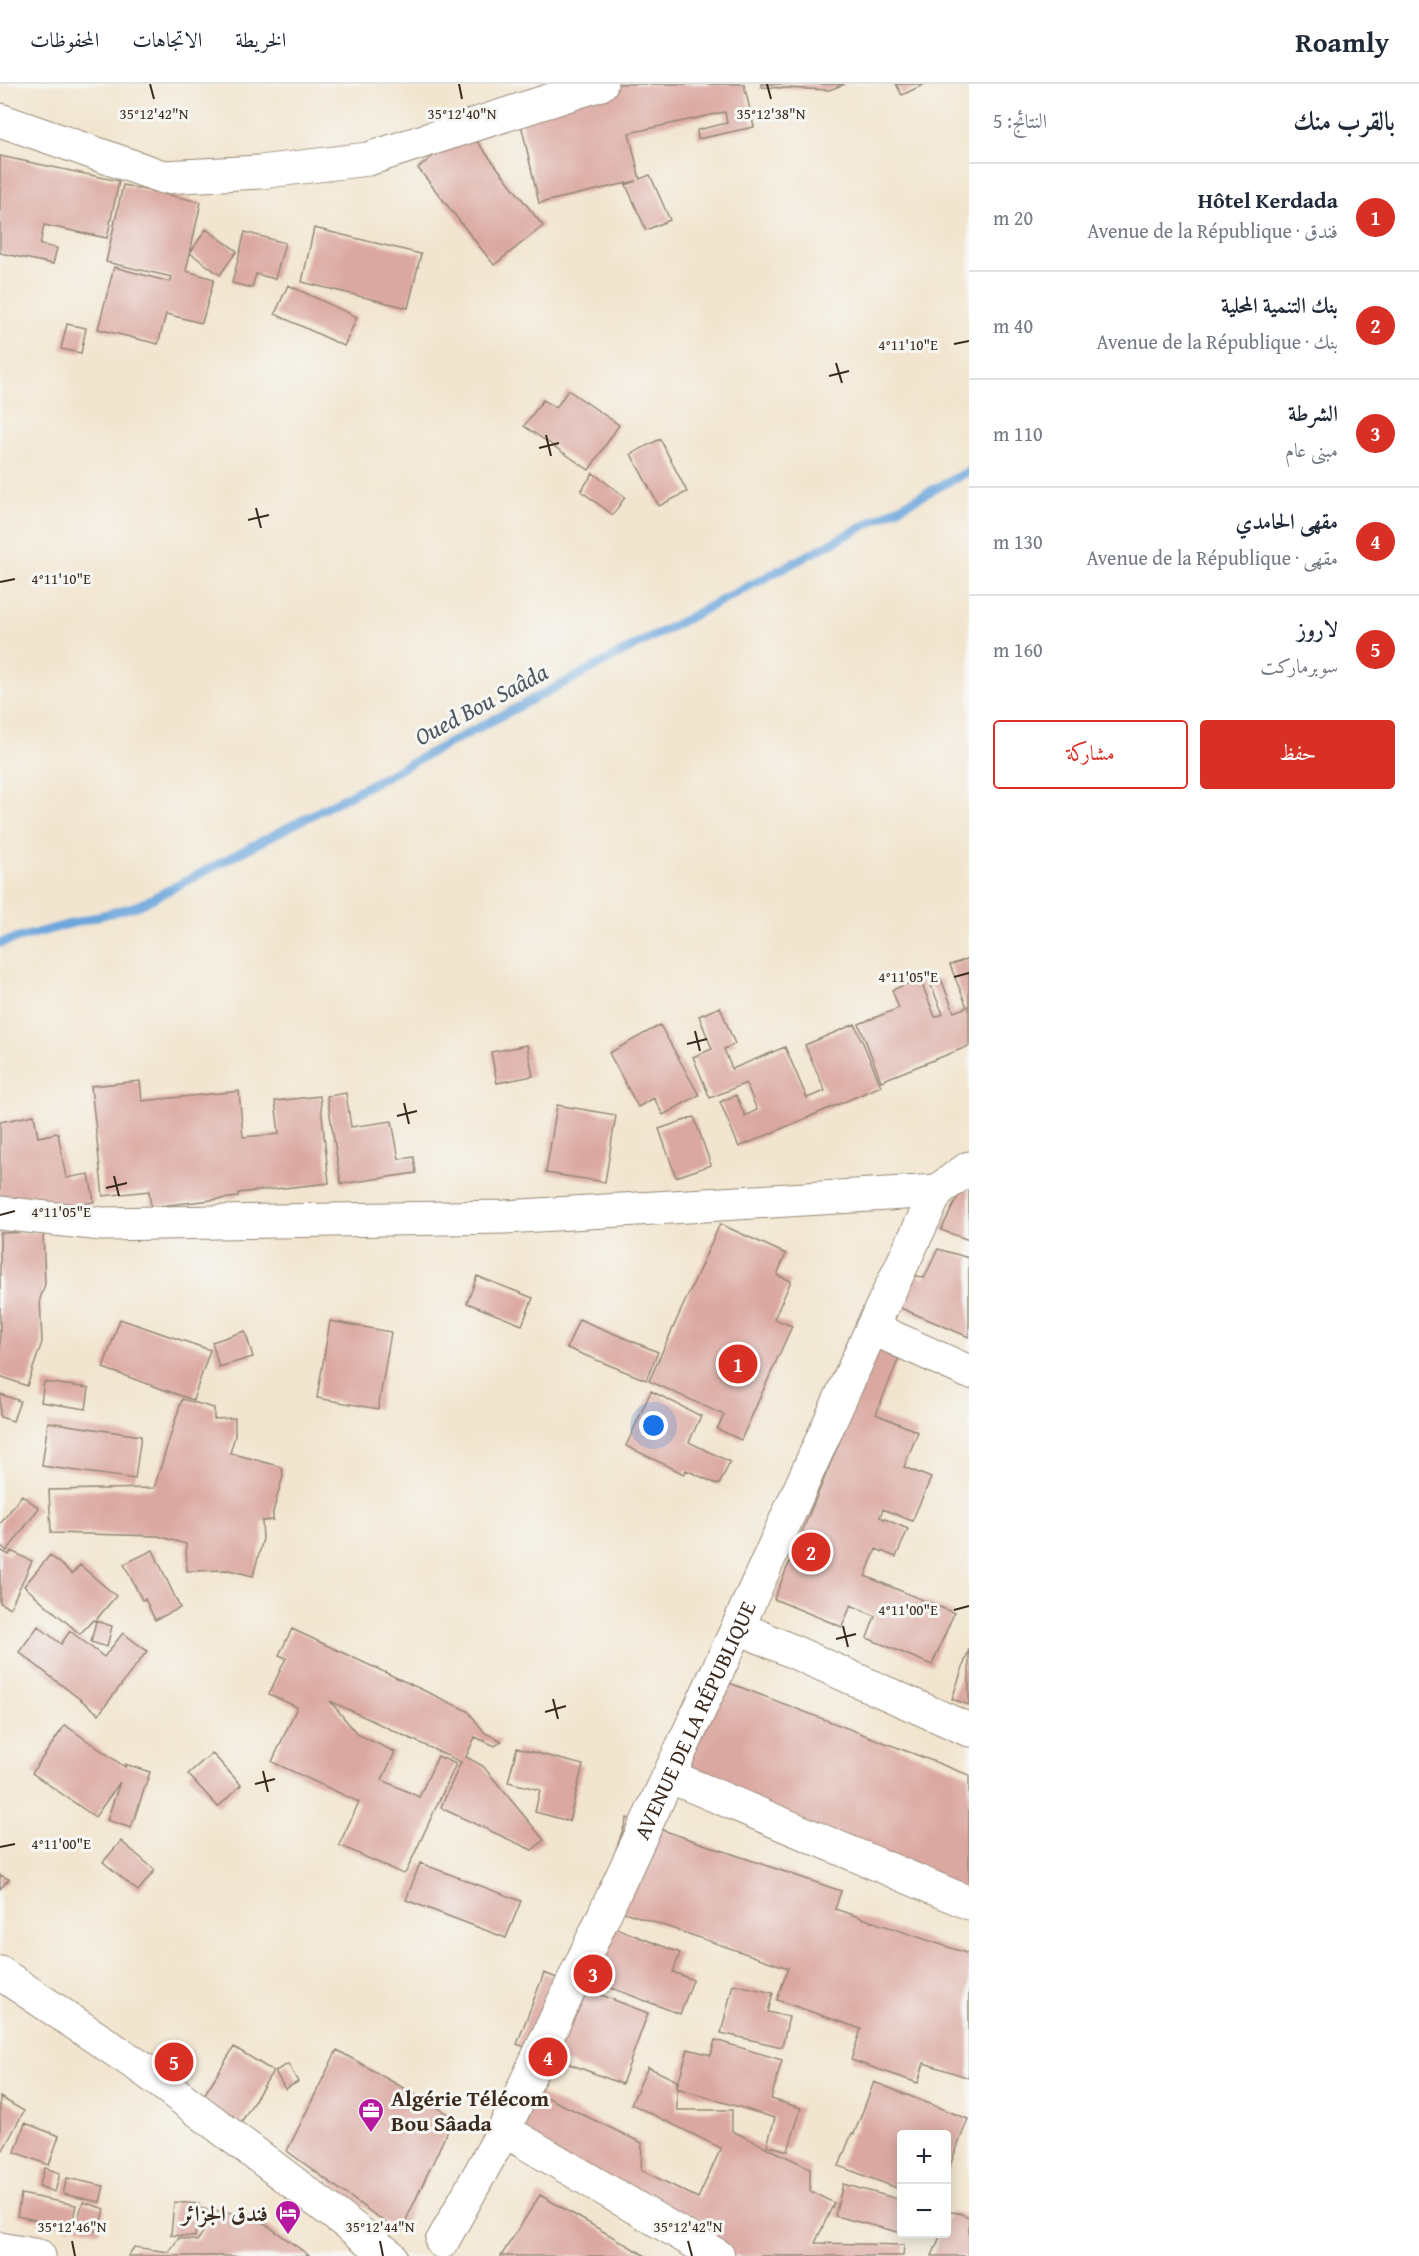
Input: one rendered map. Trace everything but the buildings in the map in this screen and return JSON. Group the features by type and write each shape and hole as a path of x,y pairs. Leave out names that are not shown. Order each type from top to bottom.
{"street":[{"path":"0,120 163,177 260,172 368,159 601,84"},
{"path":"0,1213 102,1224 458,1218 937,1191 969,1168"},
{"name":"AVENUE DE LA RÉPUBLIQUE","path":"436,2251 504,2130 738,1627 872,1328 937,1191"},
{"path":"872,1328 969,1372"},
{"path":"738,1627 969,1730"},
{"path":"669,1776 969,1903"},
{"path":"0,1973 146,2071 390,2256"},
{"path":"504,2130 718,2256"},
{"path":"0,2249 39,2256"}],"waterway":[{"name":"Oued Bou Saâda","path":"0,943 140,905 969,471"}],"place":[{"name":"Hôtel Kerdada","path":"738,1364"},
{"name":"بنك التنمية المحلية","path":"811,1552"},
{"name":"الشرطة","path":"593,1974"},
{"name":"مقهى الحامدي","path":"548,2057"},
{"name":"لاروز","path":"174,2062"},
{"name":"Algérie Télécom Bou Sâada","path":"371,2134"},
{"name":"فندق الجزائر","path":"288,2236"}]}
